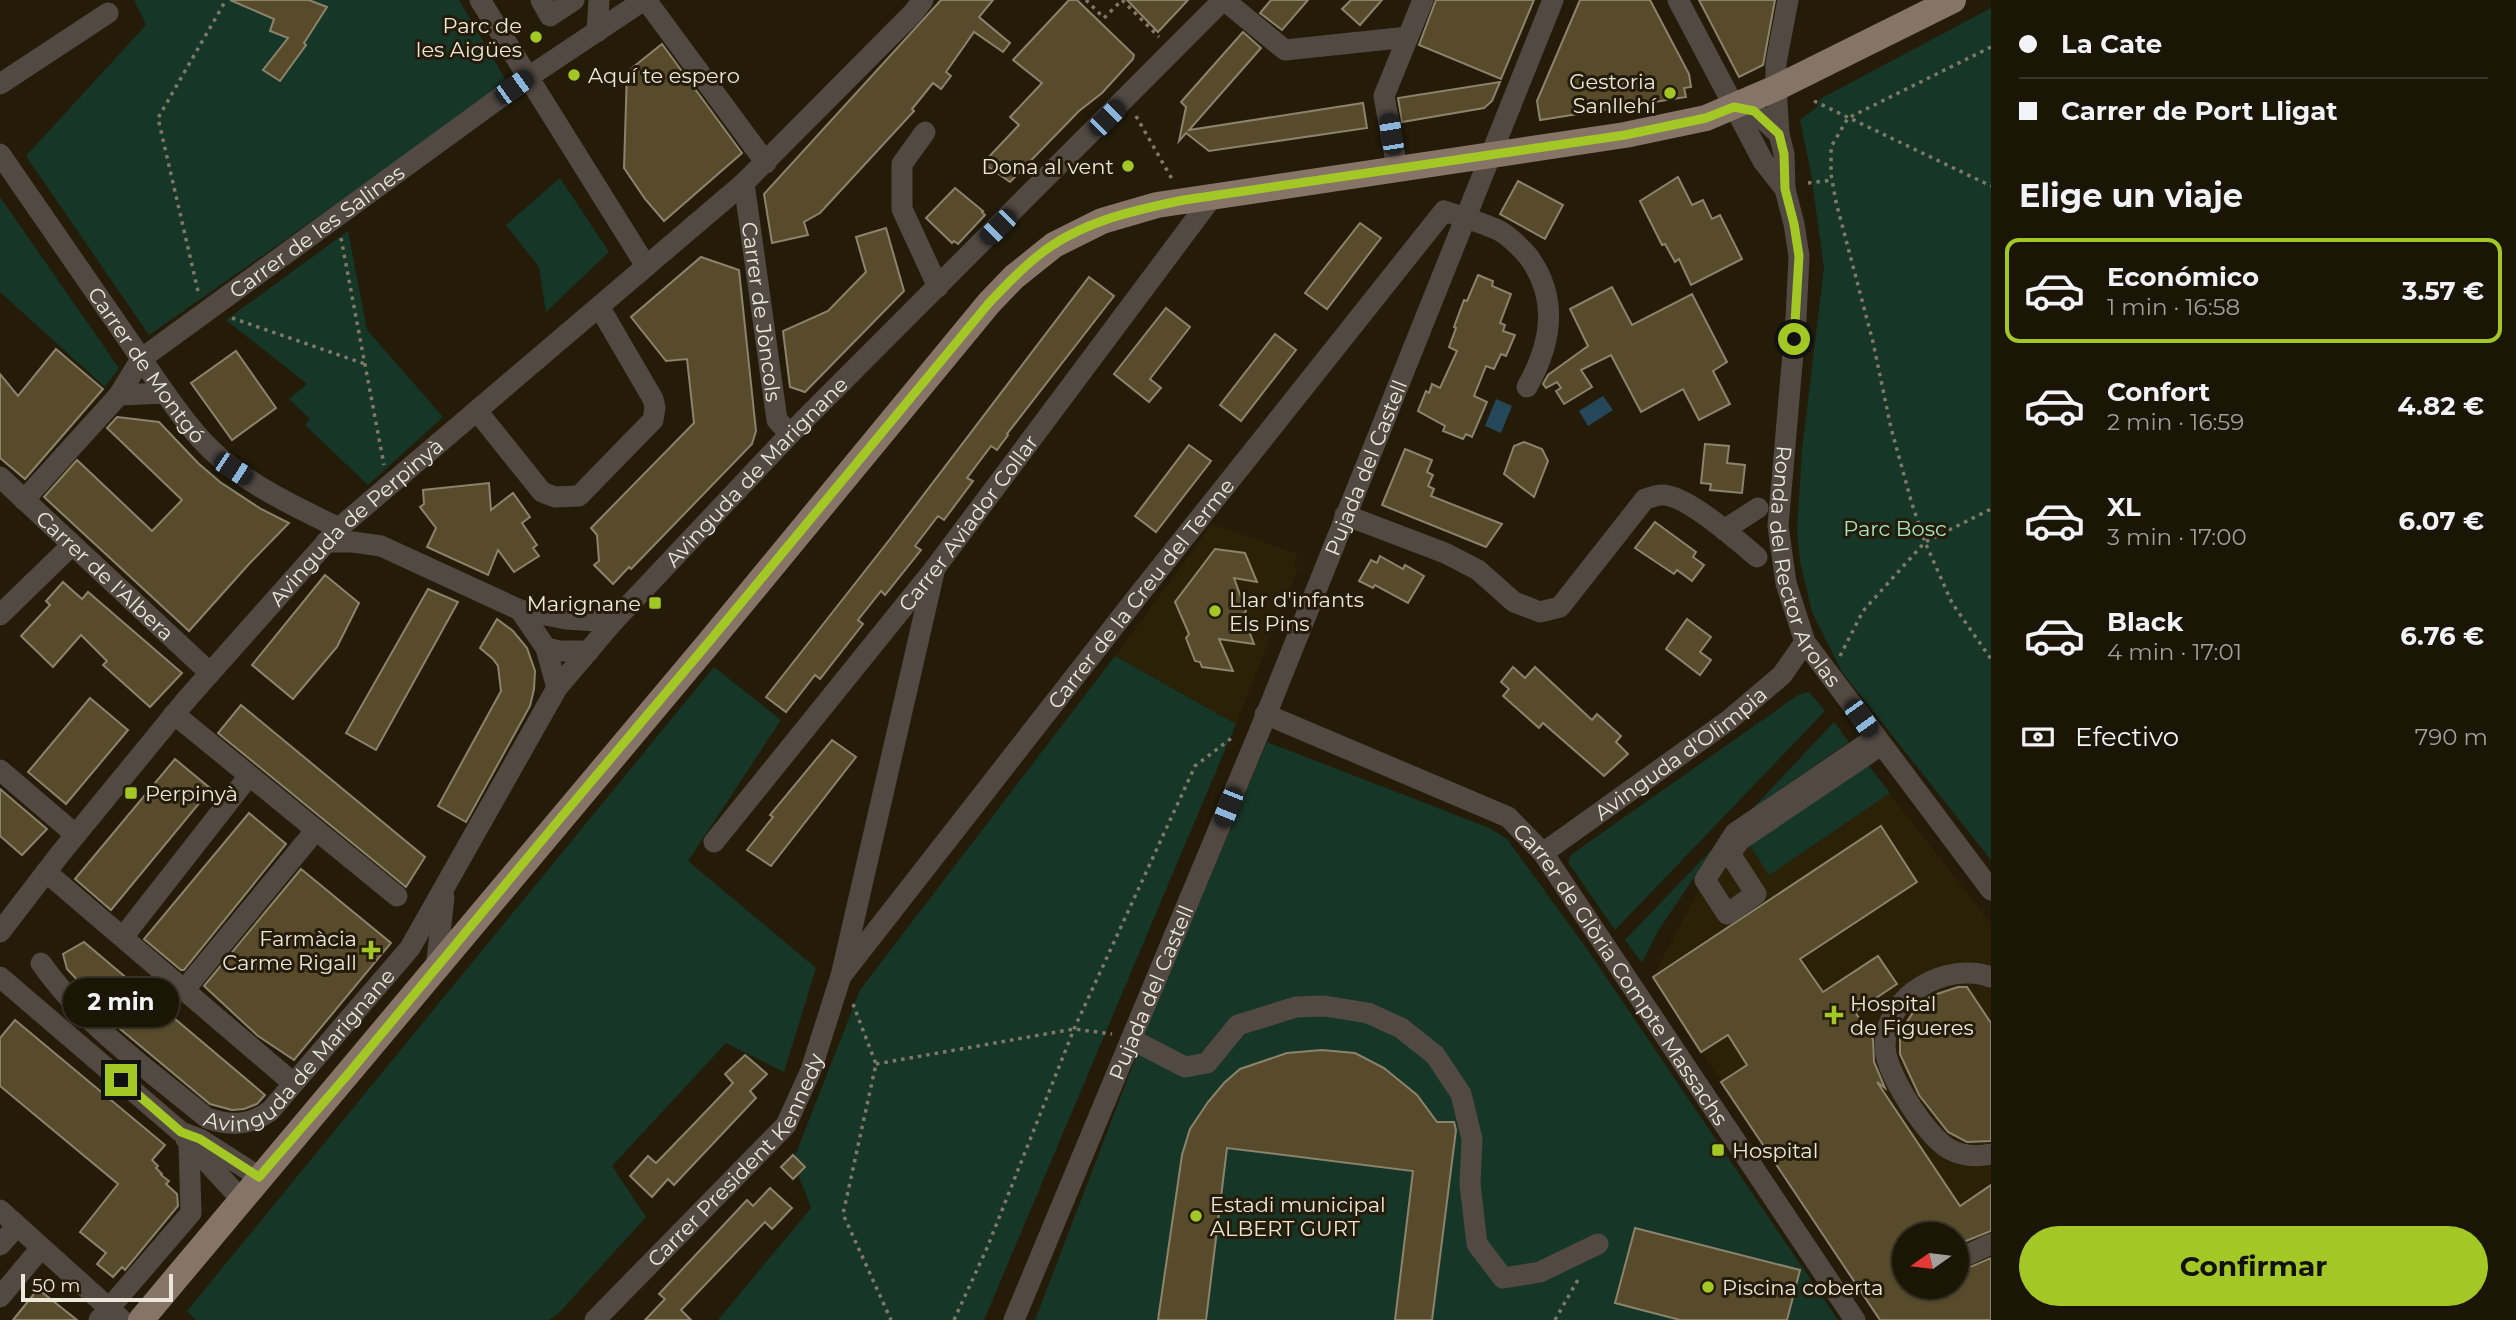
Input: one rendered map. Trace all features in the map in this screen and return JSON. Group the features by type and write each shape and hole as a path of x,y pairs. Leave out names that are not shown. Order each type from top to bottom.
{"main road":[{"path":"152,1316 240,1199 436,969 951,348 1014,277 1054,245 1102,221 1128,212 1184,200 1674,126 1706,118 1776,88 1953,0"}],"street":[{"path":"480,0 646,266"},
{"path":"541,0 550,16 574,0"},
{"path":"597,32 599,0"},
{"name":"Carrer de les Salines","path":"24,500 119,395 141,359 527,78 645,0"},
{"path":"645,0 766,163"},
{"name":"Avinguda de Perpinyà","path":"0,932 209,672 333,535 744,183 923,0"},
{"path":"1224,0 1285,50 1408,37"},
{"name":"Avinguda de Marignane","path":"41,963 61,992 85,1017 206,1118 222,1124 242,1124 258,1120 270,1111 410,948 557,688 613,622 790,434 1224,0"},
{"path":"1397,168 1384,96 1423,0"},
{"name":"Pujada del Castell","path":"1014,1320 1265,714 1553,0"},
{"name":"Ronda del Rector Arolas","path":"1678,0 1763,161 1785,189"},
{"name":"Ronda del Rector Arolas","path":"1788,0 1776,63 1776,88 1779,134 1784,154 1785,189 1799,256 1778,526 1786,583 1805,642 1991,890"},
{"path":"0,84 108,13"},
{"path":"1734,107 1754,111 1779,134"},
{"path":"925,132 902,164 902,209 938,287"},
{"name":"Carrer de Montgó","path":"0,154 165,393 189,425 215,454 233,469 333,535 353,542 381,546 520,610 566,619 613,622"},
{"name":"Carrer de Jòncols","path":"744,183 777,420 790,434"},
{"name":"Carrer Aviador Collar","path":"714,842 935,568 1213,196"},
{"name":"Carrer de la Creu del Terme","path":"841,976 1137,597 1444,211 1466,219"},
{"path":"1466,219 1501,232 1521,248 1538,270 1549,298 1545,348 1527,387"},
{"path":"477,411 542,492 555,497 579,496 653,419 655,407 653,399 600,308"},
{"path":"119,395 165,393"},
{"name":"Carrer de l'Albera","path":"0,477 209,672"},
{"path":"1345,515 1445,553 1478,570 1514,602 1540,612 1560,607 1645,499 1662,494 1679,498 1757,557"},
{"name":"Ronda del Rector Arolas","path":"1724,530 1758,508"},
{"path":"358,512 381,546"},
{"path":"0,615 72,545"},
{"name":"Carrer President Kennedy","path":"595,1320 786,1125 811,1070 841,976 935,568"},
{"path":"520,610 545,648 557,688"},
{"name":"Avinguda d'Olimpia","path":"1543,853 1729,720 1782,675 1805,642"},
{"path":"545,648 560,651 589,650"},
{"path":"174,714 397,896"},
{"name":"Carrer de Glòria Compte Massachs","path":"1265,714 1508,817 1543,853 1855,1320"},
{"path":"1878,742 1740,839 1730,854 1756,894 1727,914 1705,880 1735,833 1878,742"},
{"path":"0,770 76,835"},
{"path":"122,937 249,776"},
{"path":"185,989 315,831"},
{"path":"46,872 293,1083"},
{"name":"Avinguda de Marignane","path":"436,969 444,888"},
{"path":"1991,977 1980,973 1955,972 1930,980 1901,1005 1885,1042 1887,1065 1934,1138 1951,1150 1961,1153 1973,1156 1991,1154"},
{"path":"0,977 185,1139 240,1199"},
{"path":"1131,1039 1185,1067 1207,1063 1238,1026 1258,1017 1305,1006 1368,1013 1401,1028 1435,1055 1461,1094 1472,1139 1470,1184 1477,1244 1503,1278 1540,1272 1598,1244"},
{"path":"322,1051 349,1073"},
{"path":"185,1139 200,1139 259,1177"},
{"path":"0,1210 110,1316 191,1213 185,1139"},
{"path":"0,1245 17,1226"},
{"path":"1969,1254 1991,1244"},
{"path":"0,1297 41,1248"}],"path":[{"path":"226,0 158,118 201,301 209,310 365,364"},
{"path":"1086,0 1104,18 1122,0 1173,51"},
{"path":"1991,47 1848,118 1831,147 1836,202 1912,504 1925,542 1952,603 1991,659"},
{"path":"1126,99 1184,200"},
{"path":"1814,101 1991,186"},
{"path":"1808,183 1833,180"},
{"path":"329,222 341,238 385,467 394,481"},
{"path":"1840,656 1863,611 1925,542 1991,509"},
{"path":"954,1320 988,1248 1073,1029 1195,766 1238,733"},
{"path":"841,976 876,1064 844,1214 891,1320"},
{"path":"876,1064 1073,1029 1131,1039"},
{"path":"1555,1320 1598,1244"}],"shaded area":[{"name":"Llar d'infants Els Pins","path":"1212,524 1298,554 1294,564 1299,566 1236,724 1115,656"},
{"name":"Hospital de Figueres","path":"1849,742 1991,923 1991,1320 1881,1320 1652,978 1732,828"}],"green space":[{"path":"134,0 459,0 508,84 149,335 26,156 146,25"},
{"name":"Parc Bosc","path":"1991,8 1991,860 1842,672 1812,612 1800,561 1797,532 1802,450 1824,268 1811,173 1800,120 1817,107 1820,99"},
{"path":"560,178 609,252 546,312 539,267 506,225"},
{"path":"0,197 119,368 105,387 0,292"},
{"path":"348,231 367,330 443,417 368,485 305,425 310,419 289,399 307,384 226,320"},
{"path":"1115,656 1236,724 984,1320 718,1320 811,1208 793,1161 860,990"},
{"path":"714,667 781,720 688,861 816,968 784,1072 726,1043 612,1166 646,1217 557,1315 548,1320 196,1320 187,1311"},
{"path":"1809,692 1825,711 1615,930 1568,862 1572,854 1798,695"},
{"path":"1834,722 1849,742 1761,803 1735,827"},
{"path":"1267,742 1487,827 1507,839 1587,949 1838,1320 1035,1320 1154,1010"},
{"path":"1866,762 1890,793 1769,875 1747,841"},
{"path":"1716,845 1658,931 1642,963 1625,940"}],"water":[{"path":"1603,396 1613,410 1588,426 1579,411"},
{"path":"1496,399 1512,406 1501,433 1485,426"}],"building":[{"path":"230,0 309,0 327,7 304,43 306,45 280,81 263,70 288,38 270,31 274,19"},
{"path":"941,0 993,0 979,17 1010,43 1003,52 974,32 946,72 951,76 941,89 933,83 912,109 914,111 820,213 804,222 808,235 772,243 764,194"},
{"path":"1069,0 1077,0 1134,55 1133,59 1102,93 1079,111 1010,182 983,163 1019,125 1010,117 1042,83 1013,60"},
{"path":"1127,0 1188,0 1158,32"},
{"path":"1271,0 1308,0 1282,30 1260,13"},
{"path":"1351,0 1382,0 1360,25 1342,9"},
{"path":"1436,0 1534,0 1501,79 1419,45"},
{"path":"1580,0 1650,0 1689,74 1691,87 1684,88 1686,97 1540,120 1537,101"},
{"path":"1699,0 1775,0 1763,65 1739,77"},
{"path":"1243,32 1261,48 1189,130 1363,103 1367,128 1209,151 1186,133 1179,141 1186,107 1181,102"},
{"path":"662,44 742,153 664,221 624,168 627,72"},
{"path":"1500,82 1492,101 1484,108 1402,122 1398,98"},
{"path":"1678,177 1692,205 1703,200 1712,219 1720,215 1742,259 1691,285 1679,259 1675,262 1665,244 1662,245 1640,201"},
{"path":"1518,181 1563,205 1545,239 1500,214"},
{"path":"955,188 985,215 958,244 954,241 952,243 926,218"},
{"path":"1360,223 1381,238 1327,309 1305,293"},
{"path":"886,228 904,291 805,392 790,387 783,331 828,311 866,272 856,237"},
{"path":"701,257 739,270 756,431 752,444 631,569 629,567 613,584 594,565 599,561 597,535 591,528 694,423 687,359 666,361 631,317"},
{"path":"1478,275 1493,281 1492,286 1511,294 1500,323 1505,325 1503,331 1515,335 1506,356 1501,354 1494,369 1486,366 1474,396 1487,402 1472,437 1466,434 1463,439 1443,431 1445,426 1418,411 1426,391 1429,393 1432,384 1440,388 1457,351 1449,347 1456,328 1454,327 1464,300 1467,301"},
{"path":"1089,277 1114,296 997,450 991,446 967,478 973,481 944,520 938,516 915,546 921,550 885,595 881,591 858,620 863,624 820,679 815,675 786,712 766,697"},
{"path":"1612,287 1632,325 1692,294 1727,362 1713,371 1730,404 1699,420 1683,389 1641,412 1611,355 1581,370 1592,387 1564,404 1556,391 1561,388 1557,382 1546,388 1543,384 1548,375 1588,346 1570,309"},
{"path":"1166,308 1190,327 1150,379 1161,388 1149,402 1114,374"},
{"path":"1275,334 1296,350 1241,421 1220,405"},
{"path":"56,349 103,389 25,479 0,458 0,374 18,396"},
{"path":"236,351 276,408 232,440 191,383"},
{"path":"117,417 159,422 220,482 261,509 289,523 189,631 44,497 77,460 152,531 182,500 107,428"},
{"path":"1524,442 1542,449 1548,461 1534,497 1504,474 1514,446"},
{"path":"1705,444 1729,446 1727,463 1745,465 1742,493 1710,490 1711,484 1701,483"},
{"path":"1189,445 1211,461 1156,532 1135,516"},
{"path":"1405,449 1432,460 1427,472 1433,475 1428,486 1434,489 1431,496 1502,524 1486,547 1382,505"},
{"path":"489,483 491,510 513,493 530,517 522,523 537,545 533,548 539,556 514,572 498,550 488,575 427,547 436,528 420,507 424,504 423,490"},
{"path":"1655,522 1696,552 1693,557 1704,565 1692,581 1677,570 1674,574 1635,548"},
{"path":"1215,549 1245,553 1257,582 1234,578 1246,611 1243,615 1254,644 1219,639 1233,671 1202,667 1200,662 1195,661 1186,638 1189,634 1175,602"},
{"path":"1380,556 1403,569 1405,565 1424,576 1408,603 1375,585 1373,588 1359,581 1371,560 1377,563"},
{"path":"325,575 359,603 337,647 293,699 252,665"},
{"path":"63,582 82,599 88,592 182,673 150,707 103,665 107,661 81,635 53,667 21,636 50,605 46,601"},
{"path":"428,589 458,602 376,750 346,733"},
{"path":"497,619 513,631 527,648 535,671 534,689 530,706 466,822 438,806 501,691 498,666 480,648"},
{"path":"1687,619 1711,637 1700,652 1711,660 1700,675 1666,649"},
{"path":"1513,667 1525,678 1535,667 1592,720 1597,714 1621,736 1616,742 1628,754 1604,776 1543,723 1539,728 1503,696 1509,689 1501,682"},
{"path":"90,698 128,730 66,804 28,772"},
{"path":"241,705 425,857 406,887 218,733"},
{"path":"832,740 856,757 771,866 747,850 773,817 770,815"},
{"path":"175,759 211,789 111,910 75,879"},
{"path":"0,789 47,829 22,855 0,836"},
{"path":"249,813 286,844 184,970 181,970 144,939"},
{"name":"Hospital de Figueres","path":"1881,826 1917,882 1800,959 1823,992 1878,956 1897,984 1855,1012 1873,1039 1874,1062 1885,1088 1877,1082 1960,1206 1991,1185 1991,1231 1969,1240 1969,1222 1892,1222 1892,1299 1969,1299 1969,1267 1991,1258 1991,1320 1880,1320 1721,1082 1747,1065 1728,1035 1701,1052 1653,977"},
{"path":"301,869 391,943 294,1060 258,1036 204,986"},
{"path":"84,942 265,1095 257,1104 232,1110 210,1104 107,1018 79,989 82,985 67,969 63,954"},
{"path":"1958,987 1967,987 1991,1023 1991,1141 1967,1142 1948,1132 1919,1095 1900,1054 1900,1032 1914,1011 1931,996"},
{"path":"15,1020 165,1145 152,1160 161,1175 169,1181 166,1184 177,1194 178,1206 125,1270 122,1267 113,1277 97,1264 106,1253 80,1232 118,1184 0,1086 0,1038"},
{"name":"Estadi municipal ALBERT GURT","path":"1322,1050 1355,1053 1384,1068 1417,1095 1437,1122 1454,1122 1456,1130 1432,1320 1395,1320 1413,1171 1227,1148 1206,1320 1158,1320 1182,1155 1190,1129 1208,1102 1240,1069 1287,1053"},
{"path":"745,1055 767,1074 750,1091 756,1098 674,1185 668,1179 652,1197 630,1176 648,1156 656,1163 733,1083 725,1074"},
{"path":"793,1155 805,1167 793,1179 781,1167"},
{"path":"770,1188 792,1208 772,1229 765,1222 681,1310 691,1320 645,1320 665,1299 659,1294 747,1200 753,1206"},
{"name":"Piscina coberta","path":"1635,1228 1800,1270 1787,1320 1680,1320 1615,1303"},
{"path":"38,1289 77,1320 13,1320"}],"place":[{"name":"Parc de les Aigües","path":"536,37"},
{"name":"Aquí te espero","path":"574,75"},
{"name":"Gestoria Sanllehí","path":"1670,93"},
{"name":"Dona al vent","path":"1128,166"},
{"name":"Marignane","path":"655,603"},
{"name":"Llar d'infants Els Pins","path":"1215,611"},
{"name":"Perpinyà","path":"131,793"},
{"name":"Farmàcia Carme Rigall","path":"371,950"},
{"name":"Hospital de Figueres","path":"1834,1015"},
{"name":"Hospital","path":"1718,1150"},
{"name":"Estadi municipal ALBERT GURT","path":"1196,1216"},
{"name":"Piscina coberta","path":"1708,1287"}],"route":[{"path":"121,1080 181,1132 200,1139 259,1177 436,969 989,303 1041,253 1102,221 1128,212 1184,200 1625,135 1706,118 1734,107 1754,111 1779,134 1784,154 1785,189 1799,256 1794,339"}]}
